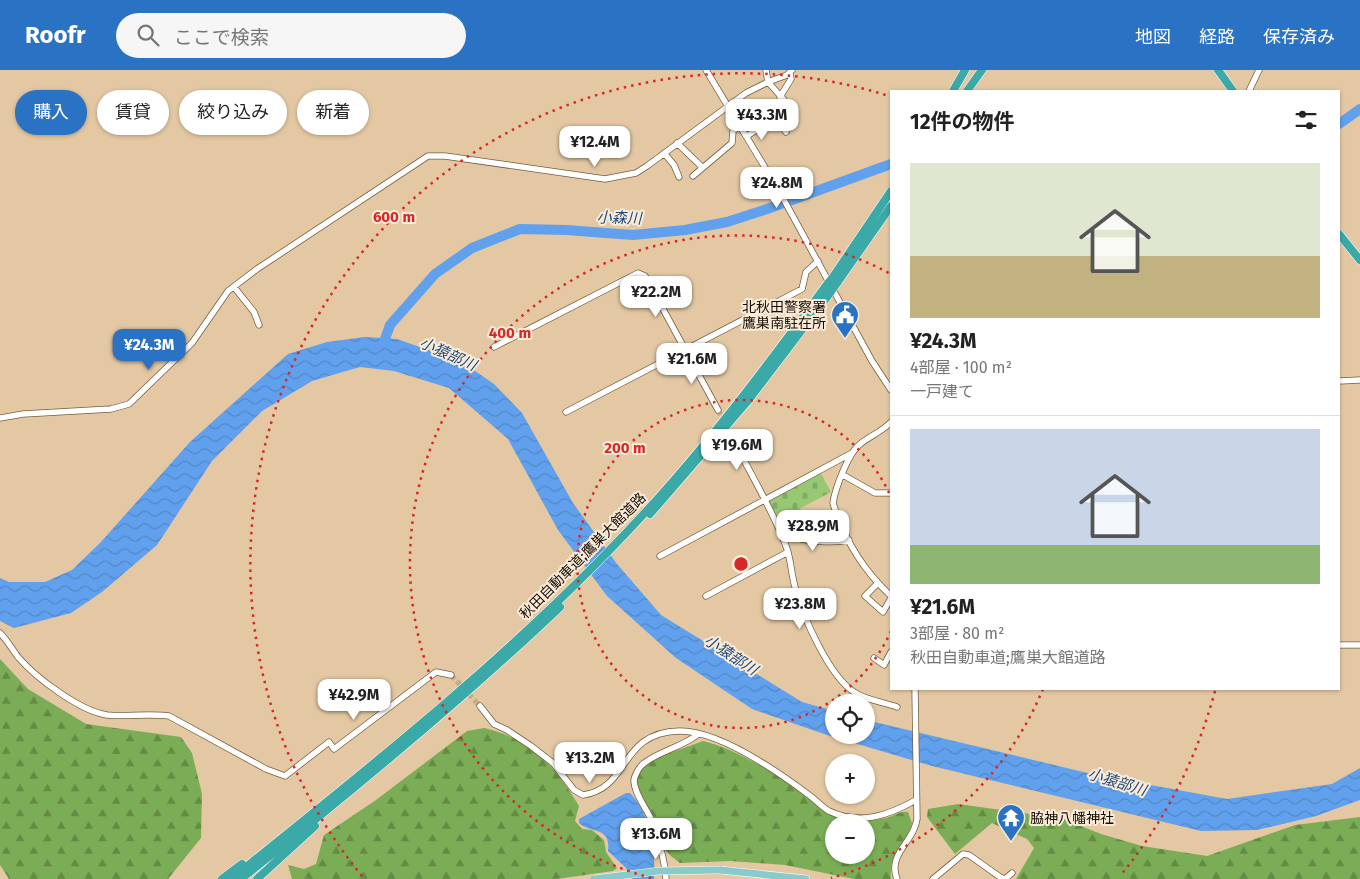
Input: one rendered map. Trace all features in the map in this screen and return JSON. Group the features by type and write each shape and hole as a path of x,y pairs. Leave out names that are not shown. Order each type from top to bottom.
{"highway":[{"path":"952,90 960,70"},
{"path":"953,90 965,70"},
{"path":"964,90 975,70"},
{"path":"968,90 982,70"},
{"path":"1218,70 1233,90"},
{"name":"秋田自動車道;鷹巣大館道路","path":"241,879 359,786 480,682 642,519 828,290 888,203"},
{"path":"1340,235 1360,260"},
{"name":"秋田自動車道;鷹巣大館道路","path":"231,879 375,764 560,603"},
{"path":"222,879 375,764"},
{"path":"257,879 359,786"}],"main road":[{"path":"594,879 659,871 720,870 806,879"}],"street":[{"path":"706,70 778,188 872,361 890,388"},
{"path":"747,136 775,118 785,101 768,82 766,70"},
{"path":"1249,90 1258,70"},
{"path":"0,418 22,414 110,409 129,404 192,343 214,309 234,287 428,156 445,156 605,179 636,173 729,105 791,71 791,79 780,97"},
{"path":"775,118 786,132"},
{"path":"693,176 732,143 733,131 741,125"},
{"path":"678,143 702,167"},
{"path":"664,153 674,165 679,177"},
{"path":"566,412 802,289 806,272 818,261"},
{"path":"494,347 638,273 645,276 718,410"},
{"path":"234,287 254,312 259,325"},
{"path":"1340,380 1360,380"},
{"path":"890,423 886,428 857,446 852,453 833,503 849,540 878,583 890,596"},
{"path":"730,433 781,533 788,552 795,588 811,631 828,662 846,685 855,693 897,707"},
{"path":"660,556 763,499 852,453"},
{"path":"843,475 875,493 890,493"},
{"path":"781,533 815,542 849,540"},
{"path":"706,596 788,552"},
{"path":"878,583 865,596 883,612 890,599"},
{"path":"0,632 26,665 77,704 92,711 108,715 154,714 169,716 266,769 285,776 329,742 334,749 436,672 451,674"},
{"path":"1340,645 1360,645"},
{"path":"874,658 884,664 890,654"},
{"path":"896,879 894,861 916,828 915,690"},
{"path":"480,706 494,724 531,746 552,764 574,790 583,795 602,790 612,781 640,742 652,737 680,731 716,740 750,757 809,795 828,811 841,816 856,819 887,815 916,800"},
{"path":"666,879 665,863 651,820 636,788 634,779 641,765 653,756 684,745 697,735"},
{"path":"933,879 964,854 969,855 1005,879 1012,873"}],"green space":[{"path":"820,472 831,492 801,508 792,521 782,527 766,500"},
{"path":"0,659 28,689 86,724 181,737 192,753 202,794 201,838 168,879 9,879 0,865"},
{"path":"484,728 515,739 540,756 550,766 570,791 579,806 575,821 582,829 592,830 604,840 606,852 617,868 613,871 557,879 292,879 288,865 304,869 316,864 324,835 376,800 467,731"},
{"path":"703,741 731,750 745,757 787,782 833,814 825,814 825,864 875,864 875,820 908,812 912,823 892,862 891,879 854,879 785,865 730,861 680,863 664,848 652,815 638,789 637,779 643,767 653,759"},
{"path":"958,804 1061,818 1101,834 1142,846 1207,856 1295,825 1360,817 1360,879 1016,879 1034,848 1027,839 992,823 955,854 927,817 928,809"}],"water":[{"path":"365,337 397,339 462,362 494,384 522,413 573,503 617,564 661,615 802,702 825,708 825,734 752,709 676,658 607,596 558,530 508,439 449,388 394,371 360,367 312,381 262,411 212,461 157,545 102,592 71,613 14,628 0,621 0,578 9,582 45,582 72,570 100,543 190,442 288,354 327,342"},
{"name":"小猿部川","path":"875,722 1096,775 1227,799 1332,784 1360,768 1360,800 1316,816 1257,830 1201,831 932,766 857,744 875,744"},
{"path":"626,793 630,793 637,802 651,833 654,879 632,879 626,868 608,851 608,843 603,834 579,823 579,819"}],"waterway":[{"name":"小森川","path":"1340,123 1360,109"},
{"name":"小森川","path":"384,342 390,325 435,274 472,248 520,229 633,235 685,230 727,222 890,164"}],"tunnel":[{"path":"718,410 730,433"},
{"path":"451,675 480,706"}],"place":[{"name":"北秋田警察署 鷹巣南駐在所","path":"845,339"},
{"name":"脇神八幡神社","path":"1011,842"}]}
